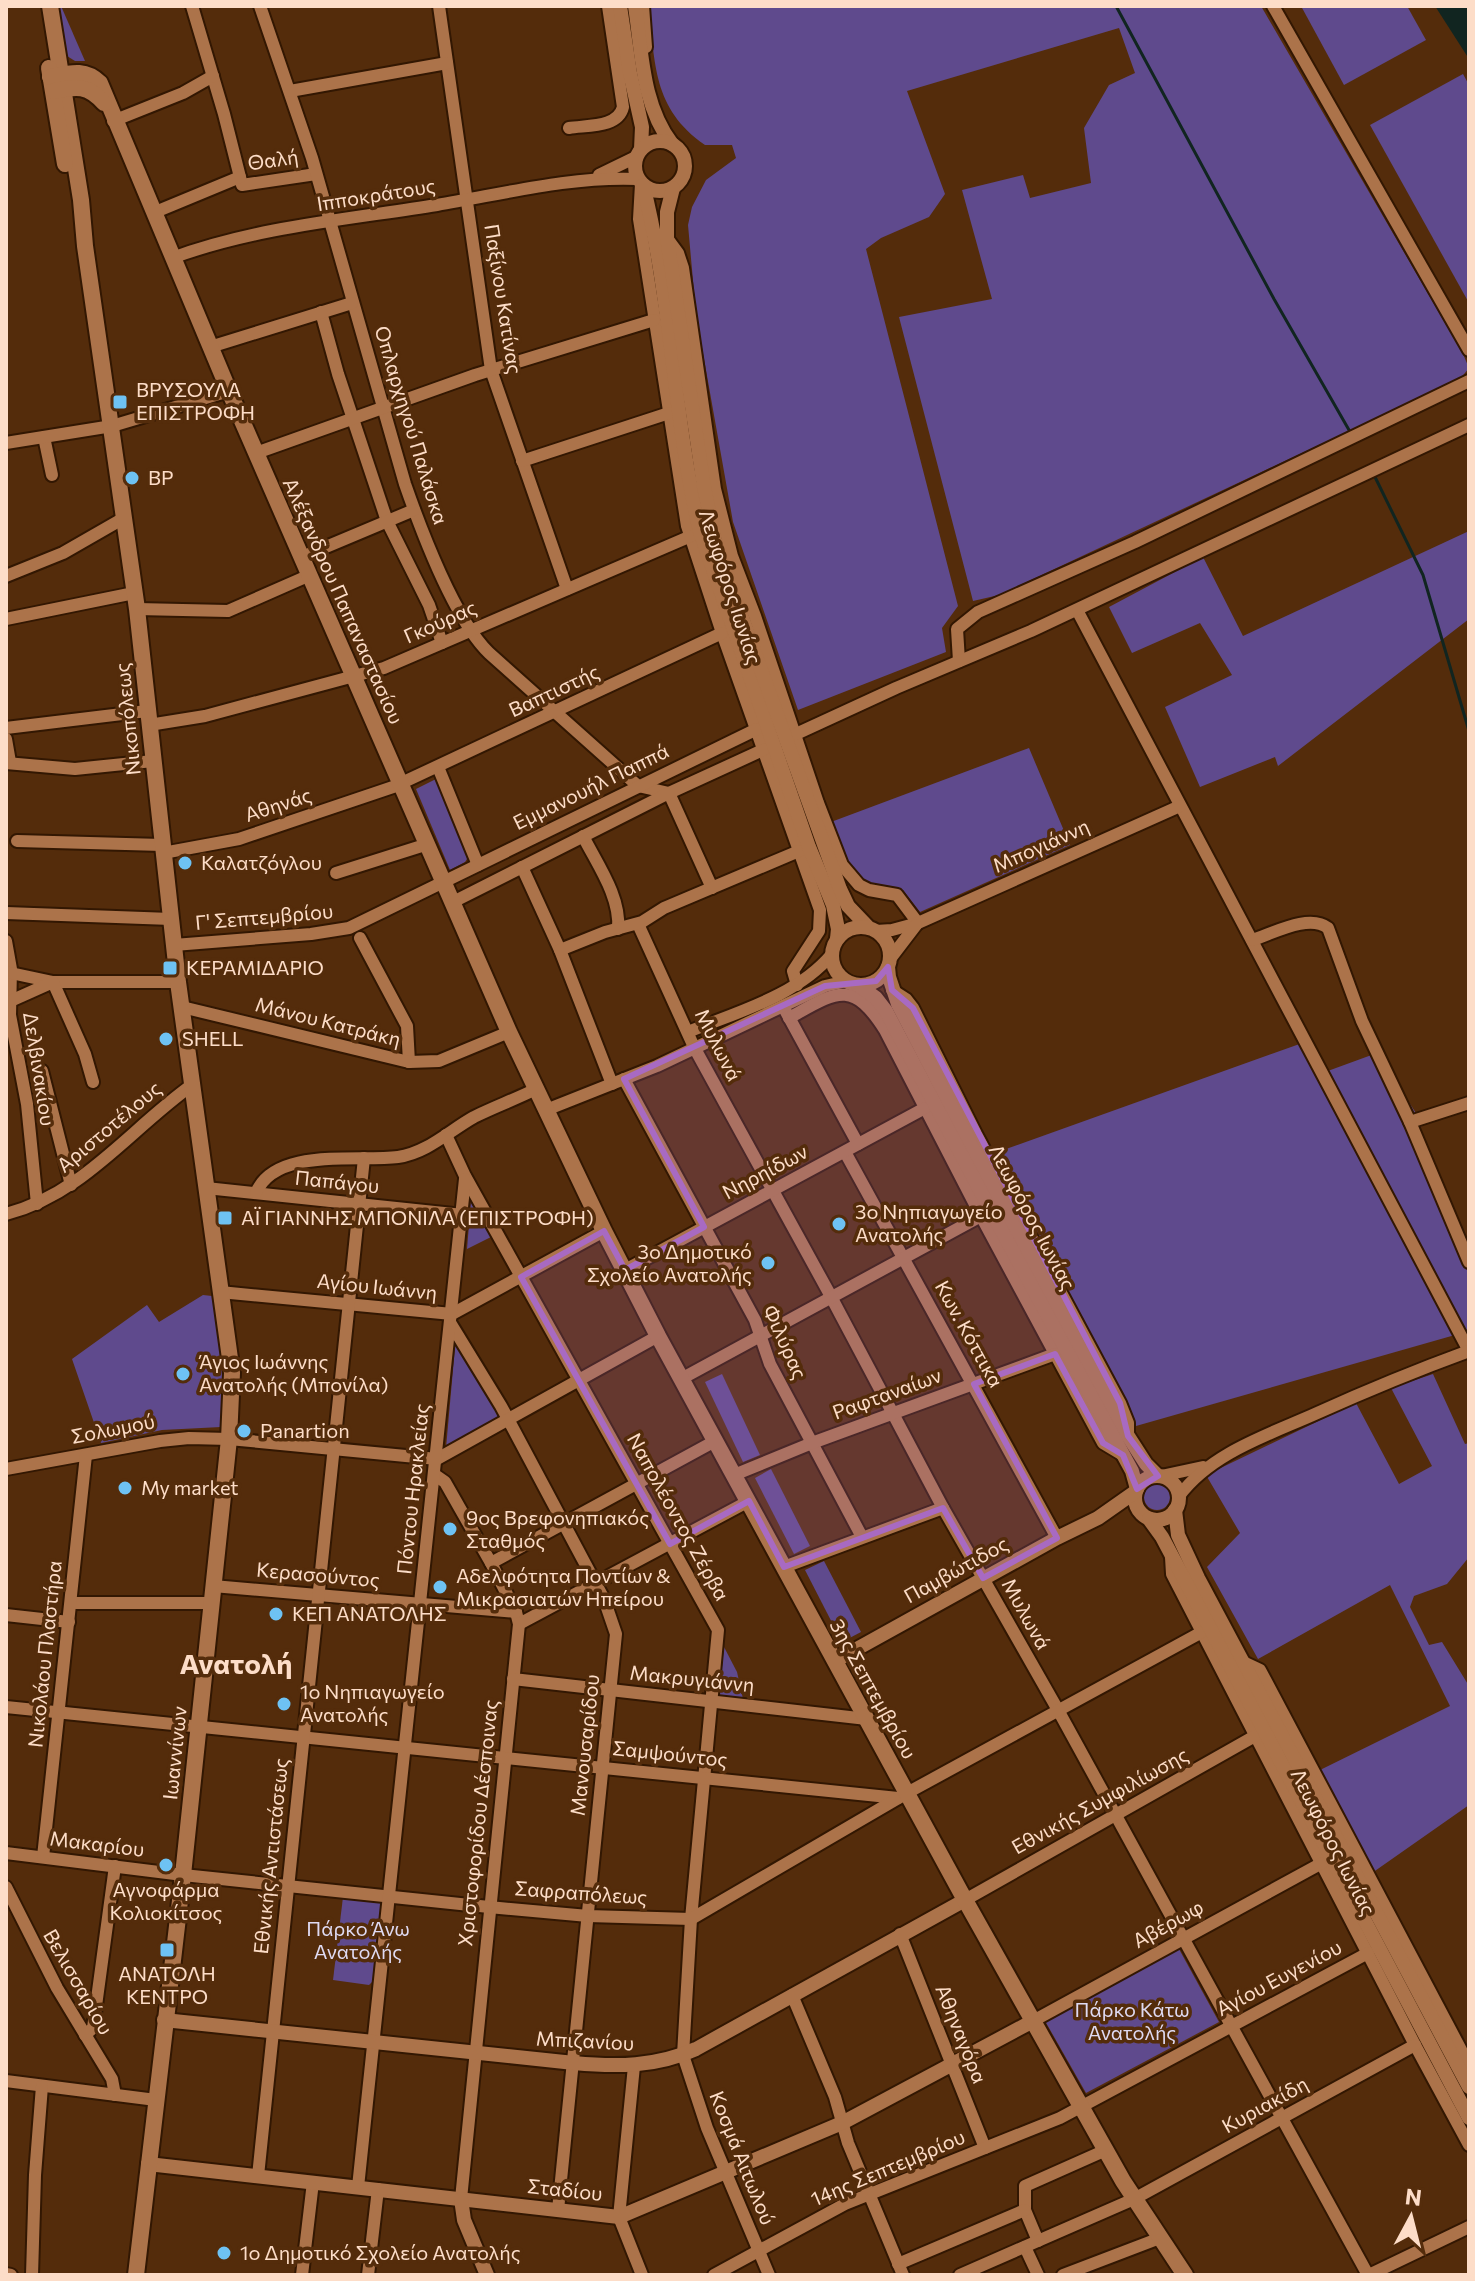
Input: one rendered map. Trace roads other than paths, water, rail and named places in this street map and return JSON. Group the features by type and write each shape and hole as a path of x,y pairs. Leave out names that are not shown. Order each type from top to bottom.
{"main road":[{"name":"Νικοπόλεως","path":"39,6 57,83 67,107 85,227 85,246 135,601 178,982 206,1188"},
{"name":"Νικοπόλεως","path":"50,6 75,214 85,246"},
{"path":"57,83 83,87 107,108"},
{"path":"67,107 73,98 82,94 107,108"},
{"name":"Αλέξανδρου Παπαναστασίου","path":"107,108 509,1032 546,1110"},
{"name":"3ης Σεπτεμβρίου","path":"546,1110 658,1336 867,1719 902,1795 1134,2199 1185,2275"},
{"name":"Ιωαννίνων","path":"136,2275 183,1875 229,1439 232,1373 206,1188"}],"street":[{"path":"192,6 240,177"},
{"name":"Οπλαρχηγού Παλάσκα","path":"260,6 316,174 414,510 470,631 489,653 558,711 638,786"},
{"name":"Παξίνου Κατίνας","path":"439,6 491,370 567,589"},
{"path":"569,128 610,122 617,120 621,114 623,107 608,6"},
{"path":"620,6 642,127 635,172 641,182 653,227 697,517 710,566 781,741 818,803 842,865 859,885 897,895 918,923"},
{"path":"635,6 645,82 655,117 685,162 682,178 673,188 667,212 667,238 704,487 716,545 781,741"},
{"path":"643,6 645,82"},
{"path":"1273,6 1469,350"},
{"path":"290,91 447,63"},
{"path":"107,108 183,93 213,76"},
{"path":"639,153 655,141 672,144"},
{"name":"Ιπποκράτους","path":"589,179 639,153"},
{"name":"Θαλή","path":"153,213 240,177 242,185 316,174"},
{"name":"Ιπποκράτους","path":"172,258 222,242 589,179 641,182"},
{"path":"641,182 658,191 673,188"},
{"name":"Λεωφόρος Ιωνίας","path":"641,182 639,219 682,500 722,633 757,729 781,741 848,906 887,943 892,990 1008,1215 1128,1436 1146,1464 1160,1476"},
{"path":"210,347 352,303"},
{"path":"321,312 387,521 429,605 442,643"},
{"path":"256,453 491,370 654,320"},
{"path":"959,661 957,629 978,612 1135,542 1469,381"},
{"path":"6,443 112,426 229,391"},
{"path":"522,461 669,413"},
{"name":"Εμμανουήλ Παππά","path":"453,902 669,793 1077,610 1469,425"},
{"path":"44,437 52,475"},
{"path":"302,557 414,510"},
{"path":"6,576 63,553 124,518"},
{"name":"Γκούρας","path":"6,728 205,716 355,677 384,668 691,536"},
{"path":"6,619 135,601 234,610 310,575"},
{"path":"1077,610 1469,1351 1345,1400 1250,1443 1188,1484 1164,1519 1145,1516 1136,1504 1136,1491 1145,1479 1214,1464"},
{"name":"Βαπτιστής","path":"402,783 722,633"},
{"name":"Εμμανουήλ Παππά","path":"444,882 757,729"},
{"path":"6,739 8,762 75,769 153,761"},
{"name":"Λεωφόρος Ιωνίας","path":"781,741 799,851 817,898 821,922 809,950 793,971 797,985"},
{"name":"Λεωφόρος Ιωνίας","path":"781,741 836,916 837,939 832,954 835,970 876,998 886,1011 1134,1476 1136,1491"},
{"path":"438,767 478,865"},
{"name":"Αθηνάς","path":"17,841 163,849 239,839 402,783"},
{"path":"638,786 669,793 712,888"},
{"name":"Μπογιάννη","path":"872,929 892,930 918,923 1180,806"},
{"path":"583,836 617,906 618,929"},
{"path":"336,873 428,844"},
{"path":"560,950 638,924 664,908 799,851"},
{"name":"Φιλύρας","path":"522,867 618,1081 755,1320 770,1364 862,1537"},
{"name":"Γ' Σεπτεμβρίου","path":"174,945 339,931 444,882"},
{"path":"6,913 171,919"},
{"path":"1252,940 1308,922 1321,923 1328,928 1362,1021 1410,1122 1469,1262"},
{"name":"Μπογιάννη","path":"889,963 918,923"},
{"name":"Μυλωνά","path":"638,924 694,1047 774,1190 943,1508 1058,1710 1368,2275"},
{"path":"837,939 851,928 872,929"},
{"path":"360,938 407,1026 409,1062"},
{"name":"Δελβινακίου","path":"6,941 8,1002 27,1104 37,1204"},
{"path":"688,1032 797,985 821,968 832,954"},
{"path":"786,1013 825,986 876,981 889,963"},
{"path":"8,973 53,982 178,982"},
{"path":"8,1002 53,982"},
{"path":"53,982 85,1054 93,1082"},
{"path":"546,1110 657,1066 694,1047 832,995 858,998 870,1007 885,1030 1103,1443 1123,1455"},
{"name":"Μάνου Κατράκη","path":"182,1007 409,1062 439,1061 509,1032"},
{"path":"786,1013 858,1144"},
{"path":"42,1071 71,1185"},
{"name":"Αριστοτέλους","path":"6,1214 37,1204 71,1185 192,1085"},
{"path":"256,1193 267,1176 289,1165 406,1155 475,1117 536,1089"},
{"path":"1410,1122 1469,1103"},
{"name":"Νηρηίδων","path":"625,1270 925,1108"},
{"name":"Ναπολέοντος Ζέρβα","path":"446,1135 465,1176 718,1630 691,1919 683,2055"},
{"name":"Κων. Κόττικα","path":"845,1152 1057,1538"},
{"name":"Εθνικής Αντιστάσεως","path":"258,2176 364,1158"},
{"name":"Πόντου Ηρακλείας","path":"358,2187 465,1176"},
{"name":"Παπάγου","path":"206,1188 463,1215"},
{"path":"681,1379 981,1216"},
{"name":"Αγίου Ιωάννη","path":"220,1292 452,1319 604,1231"},
{"name":"Μανουσαρίδου","path":"452,1319 596,1584 615,1631 558,2210"},
{"path":"437,1459 658,1336"},
{"name":"Ραφταναίων","path":"734,1475 812,1443 1055,1354"},
{"name":"Σολωμού","path":"6,1469 169,1439 229,1439 437,1459"},
{"path":"491,1563 715,1441"},
{"name":"Νικολάου Πλαστήρα","path":"43,1857 86,1455"},
{"path":"435,1475 445,1482 518,1618 596,1584 749,1501"},
{"path":"1160,1476 1173,1483 1177,1503"},
{"name":"Παμβώτιδος","path":"835,1661 1098,1518 1136,1491"},
{"name":"Λεωφόρος Ιωνίας","path":"1177,1503 1175,1522 1182,1545 1469,2087"},
{"path":"784,1567 943,1508"},
{"name":"Λεωφόρος Ιωνίας","path":"1145,1516 1171,1554 1469,2118"},
{"name":"Παμβώτιδος","path":"1098,1518 1145,1516"},
{"name":"Λεωφόρος Ιωνίας","path":"1171,1554 1172,1574 1469,2145"},
{"name":"Κερασούντος","path":"71,1603 212,1594 318,1595 421,1604 518,1618"},
{"path":"6,1615 69,1622"},
{"name":"Χριστοφορίδου Δέσποινας","path":"461,2199 518,1618"},
{"path":"691,1919 902,1795 1202,1632"},
{"name":"Λεωφόρος Ιωνίας","path":"1243,1662 1260,1670 1469,2065"},
{"name":"Μακρυγιάννη","path":"513,1679 867,1719"},
{"name":"Σαμψούντος","path":"6,1707 303,1739 902,1795"},
{"name":"Εθνικής Συμφιλίωσης","path":"965,1900 1255,1736"},
{"name":"Μακαρίου","path":"6,1853 183,1875"},
{"name":"Αβέρωφ","path":"1033,2021 1322,1863"},
{"path":"85,2035 93,2028 115,1866"},
{"name":"Σαφραπόλεως","path":"183,1875 588,1916 691,1919"},
{"name":"Βελισσαρίου","path":"6,1887 10,1904 112,2079 115,2095"},
{"name":"Μπιζανίου","path":"164,2020 475,2054 634,2066 683,2055 965,1900"},
{"name":"Αθηναγόρα","path":"900,1934 985,2148"},
{"name":"Αγίου Ευγενίου","path":"1081,2106 1368,1953"},
{"path":"792,1995 835,2097 842,2123 900,2270 1025,2210"},
{"name":"Σταδίου","path":"148,2164 619,2217 842,2123 1033,2021"},
{"name":"Κυριακίδη","path":"960,2275 1134,2199 1415,2045"},
{"name":"Κοσμά Αιτωλού","path":"683,2055 698,2104 769,2275"},
{"path":"634,2066 619,2217 642,2275"},
{"path":"6,2081 156,2100"},
{"path":"32,2275 36,2152 42,2086"},
{"name":"14ης Σεπτεμβρίου","path":"714,2275 845,2204 1081,2106"},
{"path":"1038,2241 1025,2210 1025,2186 1106,2150"},
{"path":"302,2275 313,2182"},
{"path":"368,2275 378,2189"},
{"path":"461,2199 464,2220 487,2275"},
{"path":"1368,2275 1469,2227"},
{"path":"1063,2275 1160,2238"},
{"path":"1025,2247 1038,2275"}],"water":[{"path":"1435,6 1469,6 1469,59"}],"waterway":[{"path":"1116,6 1274,299 1349,430"},
{"path":"1375,477 1423,575 1469,731"}],"place":[{"name":"ΒΡΥΣΟΥΛΑ ΕΠΙΣΤΡΟΦΗ","path":"120,402"},
{"name":"BP","path":"132,478"},
{"name":"Καλατζόγλου","path":"185,863"},
{"name":"ΚΕΡΑΜΙΔΑΡΙΟ","path":"170,968"},
{"name":"SHELL","path":"166,1039"},
{"name":"ΑΪ ΓΙΑΝΝΗΣ ΜΠΟΝΙΛΑ (ΕΠΙΣΤΡΟΦΗ)","path":"225,1218"},
{"name":"3ο Νηπιαγωγείο Ανατολής","path":"839,1224"},
{"name":"3ο Δημοτικό Σχολείο Ανατολής","path":"768,1263"},
{"name":"Άγιος Ιωάννης Ανατολής (Μπονίλα)","path":"183,1374"},
{"name":"Panartion","path":"244,1431"},
{"name":"My market","path":"125,1488"},
{"name":"9ος Βρεφονηπιακός Σταθμός","path":"450,1529"},
{"name":"Αδελφότητα Ποντίων & Μικρασιατών Ηπείρου","path":"440,1587"},
{"name":"ΚΕΠ ΑΝΑΤΟΛΗΣ","path":"276,1614"},
{"name":"1ο Νηπιαγωγείο Ανατολής","path":"284,1704"},
{"name":"Αγνοφάρμα Κολιοκίτσος","path":"166,1865"},
{"name":"ΑΝΑΤΟΛΗ ΚΕΝΤΡΟ","path":"167,1950"},
{"name":"1ο Δημοτικό Σχολείο Ανατολής","path":"224,2253"}],"district":[{"name":"Ανατολή","path":"236,1664"}],"park label":[{"name":"Πάρκο Άνω Ανατολής","path":"358,1940"},
{"name":"Πάρκο Κάτω Ανατολής","path":"1132,2022"}]}
